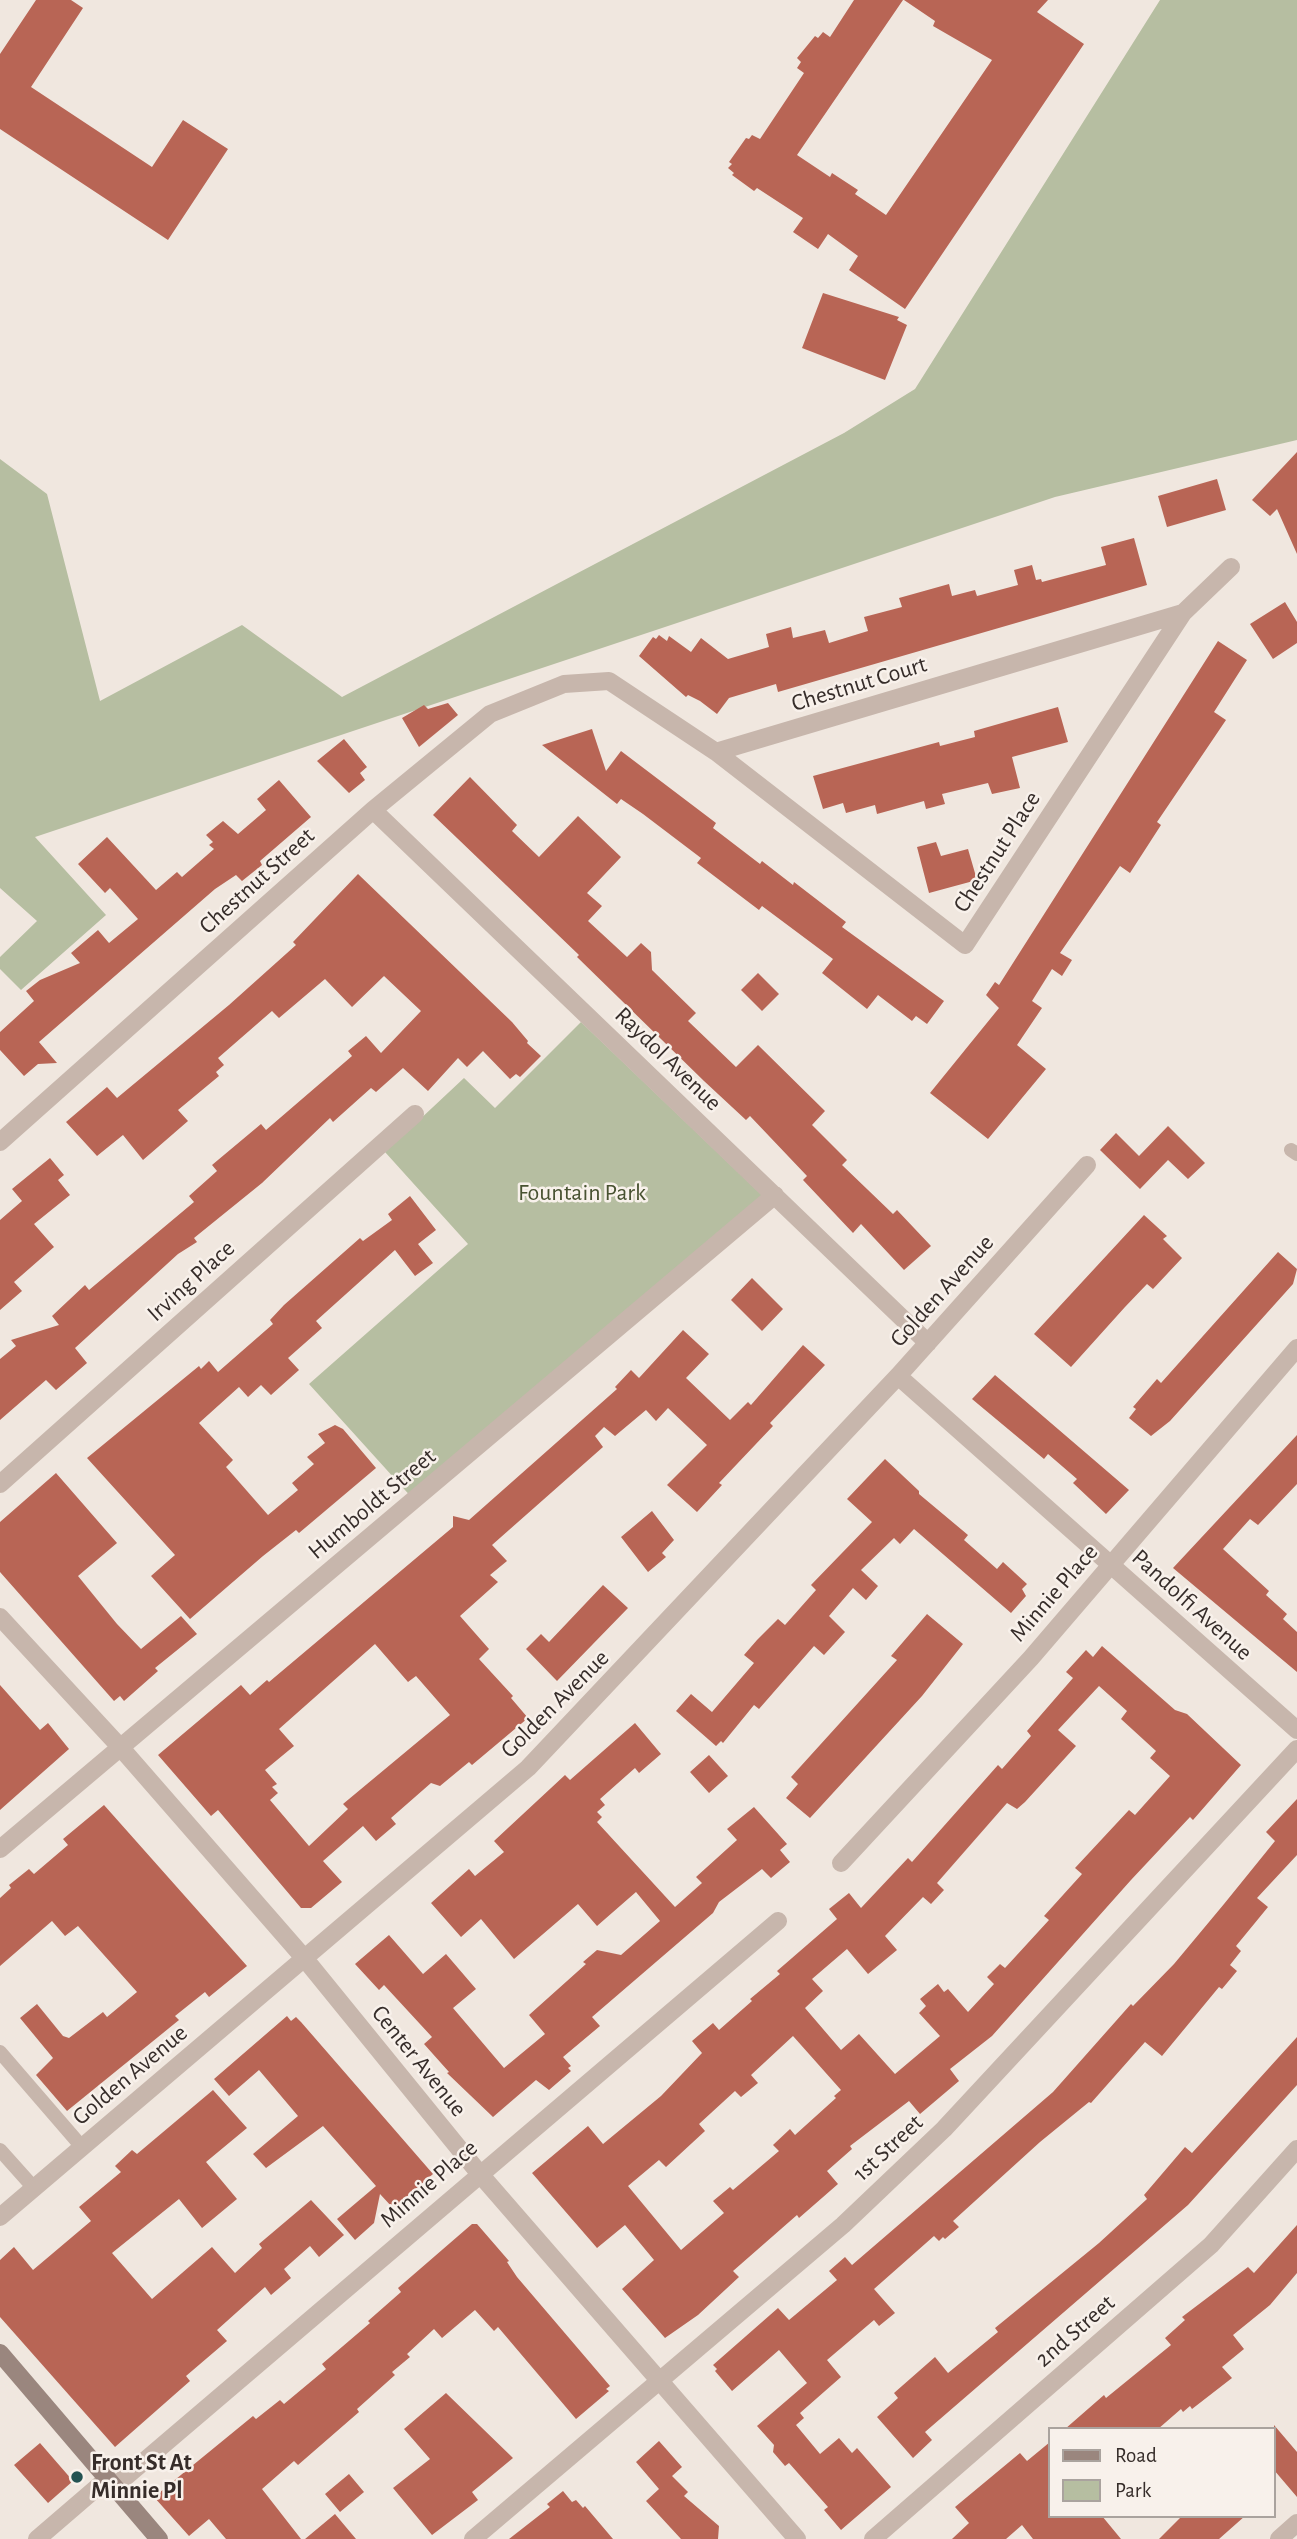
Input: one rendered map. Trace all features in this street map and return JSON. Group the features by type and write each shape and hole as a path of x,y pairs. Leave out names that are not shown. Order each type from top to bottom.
{"street":[{"name":"Chestnut Place","path":"716,752 965,945 1183,613 1231,567"},
{"name":"Chestnut Court","path":"716,752 1183,613"},
{"name":"Chestnut Street","path":"0,1142 373,810 490,714 564,684 609,681 716,752"},
{"name":"Raydol Avenue","path":"373,810 928,1343"},
{"name":"Irving Place","path":"0,1483 415,1114"},
{"name":"Golden Avenue","path":"0,2217 528,1769 898,1377 1087,1165"},
{"name":"Humboldt Street","path":"0,1849 775,1195"},
{"name":"Minnie Place","path":"841,1863 1031,1658 1297,1348"},
{"name":"Pandolfi Avenue","path":"898,1377 1297,1730"},
{"name":"Center Avenue","path":"0,1617 121,1748 304,1959 479,2173 797,2539"},
{"name":"1st Street","path":"473,2539 843,2225 944,2129 1297,1749"},
{"name":"Minnie Place","path":"37,2539 111,2482 778,1921"},
{"name":"2nd Street","path":"873,2539 1211,2245 1297,2148"},
{"path":"0,2353 159,2539"},
{"path":"1279,2539 1297,2523"}],"lane":[{"path":"1,2055 82,2147"},
{"path":"0,2150 34,2188"}],"green space":[{"path":"1160,0 1297,0 1297,440 1055,497 35,837 106,915 21,990 0,969 0,957 37,921 0,888 0,459 47,494 100,701 242,625 342,697 844,433 915,389"},
{"name":"Fountain Park","path":"581,1022 764,1197 414,1500 309,1384 468,1244 385,1152 464,1078 495,1108"}],"building":[{"path":"36,0 71,0 83,8 31,87 152,167 183,120 228,149 168,240 0,129 0,54"},
{"path":"854,0 903,0 797,155 830,177 832,173 858,190 855,194 886,215 992,60 933,26 935,21 904,0 1048,0 1037,12 1084,44 905,309 849,270 858,256 828,234 818,249 793,232 803,218 757,188 754,191 732,175 734,173 728,168 732,164 729,162 746,138 749,139 752,135 760,139 804,73 797,68 801,62 797,58 815,36 818,38 823,32 830,37"},
{"path":"823,293 899,317 897,320 907,325 885,380 802,348"},
{"path":"1297,452 1297,554 1277,509 1270,516 1252,500"},
{"path":"1217,479 1226,510 1167,527 1158,496"},
{"path":"1134,538 1147,585 778,692 776,684 729,698 717,714 700,701 688,695 686,697 639,656 653,637 656,639 659,635 667,641 669,636 691,652 701,638 728,659 769,647 766,634 791,627 793,638 825,630 829,643 868,631 864,617 902,607 899,598 949,584 952,596 975,590 977,596 1018,585 1014,570 1032,565 1036,580 1041,579 1042,582 1106,565 1101,547"},
{"path":"1285,602 1297,622 1297,643 1273,659 1250,624"},
{"path":"1218,641 1247,660 1214,712 1226,720 1157,822 1161,825 1130,873 1120,866 1060,953 1072,960 1062,976 1052,969 1032,1001 1042,1008 1017,1045 1046,1069 988,1139 930,1093 999,1008 986,995 995,982 999,985"},
{"path":"448,703 458,715 419,747 402,718 424,705 428,709"},
{"path":"1058,707 1068,742 1012,757 1020,788 992,794 988,783 942,794 945,804 926,809 924,801 877,814 875,805 846,813 843,803 823,809 813,776 939,742 940,746 975,737 974,731"},
{"path":"592,729 606,771 621,751 716,823 713,828 760,864 762,861 793,885 794,882 846,922 842,927 944,1001 927,1024 916,1016 912,1021 878,995 867,1009 822,973 833,959 762,906 759,910 697,863 701,858 621,799 617,804 542,745"},
{"path":"344,739 367,767 360,773 365,780 349,793 317,761"},
{"path":"470,777 517,825 512,831 539,857 578,816 621,857 587,893 602,906 588,921 627,957 641,943 651,952 652,970 696,1013 688,1021 736,1067 758,1045 825,1111 812,1125 847,1160 842,1165 893,1214 897,1210 931,1246 904,1270 861,1224 853,1233 803,1180 807,1176 750,1116 746,1120 704,1081 577,957 579,955 433,815"},
{"path":"279,780 311,817 260,861 262,865 242,881 236,875 215,889 39,1042 57,1063 38,1064 24,1076 0,1050 0,1032 34,1001 26,991 40,980 80,963 71,953 98,930 109,943 138,919 110,888 105,893 78,864 107,837 156,890 177,872 182,877 214,849 209,845 213,842 206,835 223,821 238,834 266,810 257,799"},
{"path":"936,842 941,856 968,849 977,880 929,893 917,847"},
{"path":"358,874 512,1022 527,1043 541,1056 520,1077 516,1074 510,1079 483,1051 467,1067 458,1058 428,1091 403,1068 376,1092 371,1088 333,1122 330,1118 262,1183 194,1238 197,1242 178,1254 75,1348 87,1363 56,1390 46,1380 0,1420 0,1359 16,1346 11,1340 59,1325 52,1316 85,1285 89,1290 194,1202 189,1196 217,1171 212,1165 261,1124 266,1130 352,1056 348,1051 366,1036 381,1053 421,1011 384,976 352,1007 325,979 279,1018 272,1011 218,1058 224,1065 216,1072 219,1076 178,1110 188,1121 143,1160 123,1135 97,1156 66,1122 107,1087 117,1098 229,1005 296,945 293,942"},
{"path":"758,973 779,994 762,1011 741,990"},
{"path":"1168,1126 1205,1163 1188,1179 1168,1160 1140,1189 1100,1150 1116,1133 1139,1156"},
{"path":"50,1158 64,1175 58,1180 70,1195 34,1224 54,1247 14,1282 22,1291 0,1310 0,1220 22,1201 12,1189"},
{"path":"410,1196 436,1230 418,1244 433,1263 415,1276 395,1250 316,1321 322,1328 288,1358 299,1370 271,1395 261,1385 248,1397 239,1387 199,1423 233,1460 226,1467 268,1515 298,1490 292,1483 314,1464 307,1457 325,1443 318,1434 335,1425 343,1429 376,1468 299,1533 296,1530 263,1556 190,1619 151,1576 175,1555 87,1458 199,1366 201,1369 209,1361 218,1372 273,1324 270,1320 284,1305 360,1238 363,1241 392,1220 388,1214"},
{"path":"1144,1215 1167,1236 1163,1239 1182,1258 1153,1289 1147,1284 1071,1367 1034,1334"},
{"path":"1278,1252 1297,1269 1293,1284 1170,1421 1151,1436 1129,1418 1136,1409 1133,1407 1157,1379 1161,1383"},
{"path":"752,1278 783,1309 762,1331 731,1300"},
{"path":"683,1330 709,1354 686,1378 730,1420 748,1402 751,1405 803,1345 825,1365 770,1423 773,1426 719,1483 722,1485 697,1512 667,1485 707,1445 668,1408 656,1421 646,1410 615,1436 604,1427 595,1436 603,1447 492,1545 507,1561 490,1575 498,1582 460,1616 489,1649 479,1659 513,1696 511,1698 528,1718 472,1765 469,1762 440,1786 431,1783 391,1818 396,1824 376,1841 363,1826 323,1861 342,1882 311,1908 301,1908 218,1810 211,1816 158,1755 241,1685 250,1695 267,1680 269,1682 453,1527 453,1516 469,1520 617,1389 615,1387 631,1370 639,1378","holes":["375,1644 408,1682 416,1676 450,1715 343,1804 348,1809 309,1846 270,1800 278,1793 272,1787 277,1784 265,1770 294,1746 279,1729"]},
{"path":"995,1375 1129,1490 1106,1514 1073,1483 1077,1479 1048,1454 1044,1459 972,1399"},
{"path":"1297,1435 1297,1484 1258,1525 1250,1519 1223,1549 1269,1591 1266,1595 1287,1614 1283,1619 1297,1632 1297,1672 1173,1568"},
{"path":"885,1459 919,1494 968,1535 964,1540 997,1569 1003,1562 1027,1584 1022,1589 1026,1596 1011,1613 914,1529 900,1544 894,1538 861,1570 878,1586 866,1600 853,1588 829,1616 845,1632 824,1655 814,1646 759,1709 754,1705 723,1743 721,1741 716,1746 676,1711 691,1694 712,1712 754,1663 744,1655 778,1619 785,1625 816,1590 811,1585 872,1522 847,1499"},
{"path":"56,1473 117,1543 78,1576 117,1624 141,1649 181,1616 197,1634 155,1668 158,1671 124,1701 120,1696 114,1701 0,1572 0,1522"},
{"path":"652,1511 674,1540 662,1553 666,1557 648,1572 621,1537"},
{"path":"603,1585 628,1608 557,1681 526,1649 541,1634 549,1642"},
{"path":"927,1614 963,1644 922,1696 810,1818 786,1798 798,1784 791,1777 897,1660 891,1656"},
{"path":"1102,1646 1175,1710 1187,1714 1241,1765 1193,1820 1190,1817 1131,1880 992,2036 950,2069 959,2081 920,2114 909,2101 850,2146 852,2149 827,2171 838,2184 799,2218 797,2215 733,2271 739,2277 698,2315 665,2338 622,2289 654,2260 625,2225 597,2248 532,2173 588,2126 603,2144 661,2096 702,2053 692,2041 713,2023 719,2030 752,2001 750,1999 780,1974 777,1971 837,1919 829,1909 849,1893 861,1908 908,1858 912,1862 998,1765 1002,1769 1031,1736 1027,1731 1073,1678 1066,1672 1086,1650 1093,1657","holes":["1099,1686 1127,1711 1121,1719 1156,1751 1150,1758 1170,1776 1135,1815 1129,1810 1075,1868 1082,1874 1044,1916 1049,1920 1005,1968 1000,1964 987,1977 994,1984 968,2012 948,1989 944,1992 938,1984 920,1999 926,2006 919,2013 940,2036 895,2074 859,2034 841,2050 805,2008 823,1991 812,1979 847,1949 868,1974 897,1950 885,1936 923,1897 931,1904 944,1890 937,1883 1007,1803 1017,1809 1076,1746 1058,1730","793,2036 841,2090 834,2096 836,2098 795,2135 790,2129 773,2145 779,2151 733,2190 730,2187 713,2201 724,2213 681,2250 628,2186 659,2160 666,2167 705,2131 699,2124 735,2091 741,2097 758,2083 751,2075"]},
{"path":"0,1685 40,1730 48,1723 69,1749 0,1810"},
{"path":"635,1723 661,1754 639,1773 635,1768 600,1799 605,1805 597,1812 602,1817 597,1822 675,1907 702,1883 696,1877 737,1840 727,1829 754,1807 787,1844 780,1850 790,1862 771,1878 762,1869 719,1902 713,1913 592,2017 600,2026 563,2057 571,2066 568,2068 571,2071 549,2090 536,2080 493,2117 447,2073 449,2072 424,2044 432,2037 384,1985 379,1990 355,1964 389,1935 423,1974 446,1954 476,1989 453,2008 504,2068 545,2034 529,2015 586,1964 583,1962 597,1950 621,1955 660,1921 636,1892 597,1926 578,1904 514,1959 481,1919 461,1937 431,1903 469,1869 475,1876 504,1852 494,1841 565,1775 570,1780"},
{"path":"709,1755 728,1776 709,1793 690,1772"},
{"path":"1297,1799 1297,1855 1257,1898 1268,1907 1236,1946 1241,1951 1230,1965 1237,1971 1222,1989 1219,1987 1162,2056 1145,2042 1091,2103 1040,2142 953,2221 959,2227 945,2239 943,2237 939,2241 934,2236 874,2289 895,2313 879,2326 874,2320 827,2360 841,2377 800,2413 804,2418 796,2425 820,2454 839,2438 852,2453 857,2448 891,2487 841,2530 824,2510 828,2507 789,2463 785,2466 773,2452 774,2445 757,2426 807,2383 779,2350 732,2391 713,2365 778,2308 789,2320 837,2280 829,2271 845,2257 852,2265 1053,2092 1131,2004 1133,2006 1174,1964 1224,1904 1275,1841 1266,1832"},
{"path":"104,1805 247,1966 209,1997 205,1992 175,2016 179,2020 67,2111 36,2075 53,2058 20,2018 37,2004 63,2036 69,2038 103,2012 107,2017 137,1992 78,1926 65,1936 52,1921 0,1966 0,1898 11,1888 9,1885 29,1869 34,1874 68,1845 63,1839"},
{"path":"287,2016 291,2021 296,2017 301,2022 433,2174 396,2206 392,2207 380,2194 374,2223 355,2240 337,2219 376,2186 323,2126 266,2168 253,2154 298,2116 259,2070 229,2096 214,2079"},
{"path":"1297,2037 1297,2085 1188,2205 925,2432 932,2440 913,2458 877,2417 898,2398 894,2393 935,2357 948,2373 998,2332 995,2328 1099,2243 1147,2199 1144,2195 1185,2147 1192,2153"},
{"path":"213,2090 247,2128 206,2162 237,2199 202,2228 179,2199 112,2253 152,2299 212,2247 235,2273 262,2248 259,2244 311,2200 344,2235 319,2257 310,2246 284,2269 291,2278 271,2295 265,2287 217,2330 227,2341 186,2376 190,2381 115,2447 0,2317 0,2260 14,2247 33,2270 91,2221 79,2207 121,2172 115,2166 132,2150 137,2154"},
{"path":"472,2224 477,2224 509,2261 507,2262 517,2277 610,2386 606,2389 609,2391 576,2419 498,2327 494,2331 475,2310 442,2338 434,2329 407,2354 410,2357 392,2372 395,2375 357,2409 359,2412 298,2465 294,2461 262,2489 301,2539 226,2539 209,2519 189,2536 154,2497 253,2416 256,2419 280,2400 284,2404 326,2369 322,2364 401,2292 398,2288"},
{"path":"1297,2225 1297,2273 1270,2305 1233,2335 1244,2349 1222,2367 1232,2378 1192,2409 1190,2406 1183,2412 1181,2409 1160,2427 1067,2427 1104,2395 1106,2398 1171,2345 1165,2338 1185,2320 1182,2317 1248,2267 1254,2273"},
{"path":"446,2393 513,2458 472,2492 478,2500 432,2535 393,2488 430,2459 404,2429"},
{"path":"1276,2427 1297,2452 1297,2497 1276,2472"},
{"path":"659,2441 682,2467 672,2476 688,2492 684,2496 719,2526 718,2539 681,2539 646,2501 659,2489 636,2462"},
{"path":"40,2443 73,2481 48,2503 14,2465"},
{"path":"1048,2444 1048,2518 1104,2518 1121,2539 1033,2539 1022,2525 1006,2539 952,2539 969,2523 955,2507 1020,2453 1027,2461"},
{"path":"349,2474 364,2492 340,2512 325,2494"},
{"path":"563,2491 572,2502 576,2500 583,2508 585,2506 613,2539 509,2539 550,2507 547,2504"},
{"path":"335,2514 356,2539 305,2539"},
{"path":"1180,2518 1243,2518 1219,2539 1159,2539"}],"place":[{"name":"Front St At Minnie Pl","path":"77,2477"}]}
